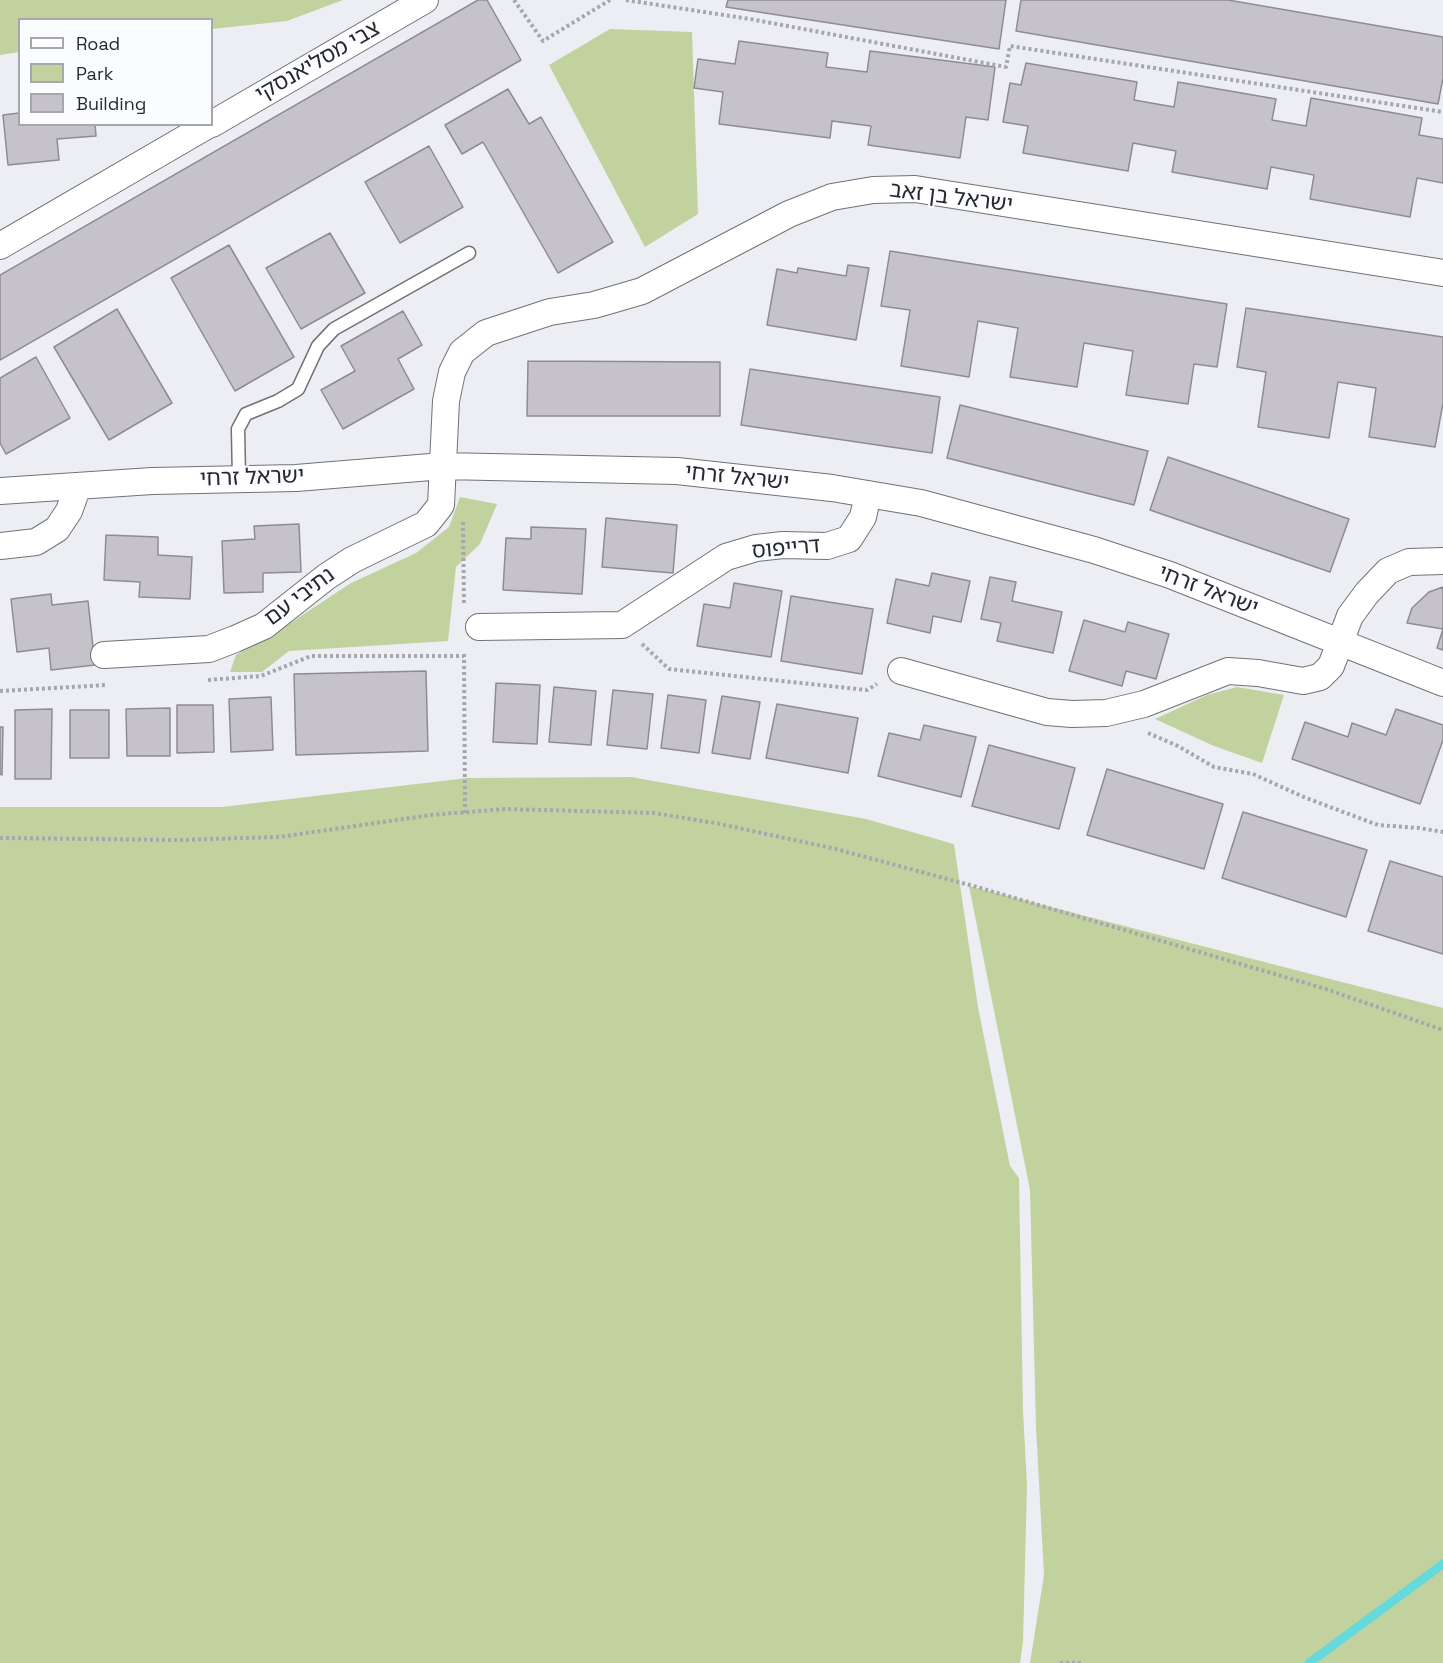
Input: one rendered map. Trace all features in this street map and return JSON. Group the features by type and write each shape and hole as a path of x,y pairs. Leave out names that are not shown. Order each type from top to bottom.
{"street":[{"name":"צבי מסליאנסקי","path":"213,123 425,0"},
{"name":"צבי מסליאנסקי","path":"0,246 208,126"},
{"name":"ישראל בן זאב","path":"443,466 446,401 452,372 462,352 486,333 550,312 594,305 642,291 789,214 832,197 873,190 915,189 1443,273"},
{"name":"ישראל זרחי","path":"0,491 152,481 296,478 443,466 677,471 832,488 921,503 1094,550 1170,575 1443,683"},
{"name":"נתיבי עם","path":"104,655 209,649 264,626 326,577 352,560 426,524 441,505 443,466"},
{"path":"0,546 36,542 57,529 69,511 78,486"},
{"name":"דרייפוס","path":"622,625 726,557 756,548 783,545 827,546 849,539 862,517 868,494"},
{"path":"901,671 1047,712 1106,713 1144,704 1228,671 1258,673 1303,681 1320,677 1331,666 1350,616 1367,593 1388,571 1409,562 1443,561"},
{"path":"479,627 622,625"}],"lane":[{"path":"239,479 238,429 246,414 278,401 298,389 318,346 334,329 469,253"}],"path":[{"path":"514,0 543,41 610,0"},
{"path":"626,0 750,19 1006,67 1010,46 1443,112"},
{"path":"622,625 669,669 867,690 901,671"},
{"path":"1146,732 1178,746 1214,767 1253,774 1306,798 1378,825 1443,832"},
{"path":"0,838 178,840 279,837 431,815 505,809 654,813 715,823 836,849 966,884 1326,989 1443,1030"},
{"path":"1060,1663 1081,1663"}],"green space":[{"path":"0,0 343,0 287,21 213,29 213,18 18,18 18,52 0,55"},
{"path":"610,29 692,32 698,214 645,247 549,65"},
{"path":"460,497 497,504 480,544 456,567 448,641 289,651 262,672 230,672 236,655 286,626 351,583 416,553 449,527"},
{"path":"1237,687 1284,695 1262,763 1214,746 1155,719 1207,695"},
{"path":"631,777 866,819 954,844 978,1007 1010,1166 1019,1178 1023,1411 1027,1485 1023,1642 1020,1663 0,1663 0,807 222,807 467,778"},
{"path":"969,886 1443,1008 1443,1663 1030,1663 1044,1575 1036,1427 1030,1190"}],"building":[{"path":"478,0 487,0 521,60 0,360 0,275"},
{"path":"728,0 1006,0 999,49 726,7"},
{"path":"1021,0 1228,0 1443,37 1443,78 1438,104 1016,31"},
{"path":"739,41 828,53 826,67 867,72 870,51 995,67 988,120 966,117 960,158 868,145 871,126 832,121 830,138 719,124 723,92 694,88 698,59 735,64"},
{"path":"1026,63 1137,82 1134,100 1174,107 1178,82 1276,99 1272,120 1306,126 1311,98 1422,118 1419,135 1443,139 1443,183 1417,178 1410,217 1310,199 1314,175 1271,167 1267,189 1172,172 1176,151 1133,143 1128,171 1023,153 1028,126 1003,122 1010,83 1021,85"},
{"path":"508,89 529,124 541,117 613,242 558,273 483,142 462,154 445,125"},
{"path":"18,113 18,126 95,126 96,136 57,139 59,160 8,165 3,115"},
{"path":"429,146 463,207 400,243 365,182"},
{"path":"330,233 365,293 301,329 266,268"},
{"path":"229,245 294,357 235,391 171,278"},
{"path":"890,251 1227,304 1217,367 1194,364 1188,404 1126,395 1133,351 1084,343 1077,387 1010,377 1018,328 978,321 969,377 901,366 910,310 881,306"},
{"path":"848,265 869,268 856,340 767,325 777,269 797,273 798,268 846,276"},
{"path":"1246,308 1443,337 1443,403 1435,447 1369,437 1376,388 1338,382 1329,438 1258,427 1266,372 1237,367"},
{"path":"117,309 172,403 109,440 54,347"},
{"path":"403,311 422,345 398,359 414,389 343,429 321,390 355,371 341,346"},
{"path":"36,357 70,418 6,454 0,443 0,378"},
{"path":"528,361 720,362 720,416 527,416"},
{"path":"750,369 940,397 932,453 741,425"},
{"path":"960,405 1148,451 1134,505 947,458"},
{"path":"1168,457 1349,519 1330,572 1150,510"},
{"path":"606,518 677,525 673,573 602,567"},
{"path":"299,524 301,572 263,573 263,592 224,593 222,541 255,539 254,526"},
{"path":"531,527 586,529 582,594 503,590 506,538 531,539"},
{"path":"106,535 158,537 158,555 192,557 190,599 139,597 140,582 104,580"},
{"path":"932,573 970,581 961,622 933,616 930,633 887,623 896,579 929,586"},
{"path":"990,577 1016,582 1012,601 1062,612 1053,653 997,641 1001,623 981,619"},
{"path":"734,583 782,591 771,657 697,646 704,604 730,608"},
{"path":"1443,587 1443,629 1407,623 1412,608 1429,592"},
{"path":"51,594 52,605 88,601 95,665 51,670 49,648 17,652 11,599"},
{"path":"791,596 873,609 862,674 781,661"},
{"path":"1084,620 1125,632 1128,622 1169,634 1156,679 1126,671 1122,686 1069,671"},
{"path":"1443,629 1443,650 1437,648"},
{"path":"426,671 428,751 296,755 294,674"},
{"path":"496,683 540,685 537,744 493,742"},
{"path":"554,687 596,691 591,745 549,742"},
{"path":"613,690 653,694 647,749 607,745"},
{"path":"668,695 706,700 699,753 661,748"},
{"path":"722,696 760,702 750,759 712,753"},
{"path":"271,697 273,750 231,752 229,699"},
{"path":"777,704 858,718 848,773 766,758"},
{"path":"177,705 213,705 214,752 177,753"},
{"path":"170,708 170,756 127,756 126,709"},
{"path":"52,709 51,779 15,779 15,710"},
{"path":"1396,709 1443,725 1443,740 1420,804 1292,759 1305,722 1348,737 1352,723 1386,735"},
{"path":"70,710 109,710 109,758 70,758"},
{"path":"924,725 976,737 961,797 878,776 889,733 920,740"},
{"path":"0,727 3,727 2,775 0,774"},
{"path":"989,745 1075,768 1059,829 972,806"},
{"path":"1107,769 1223,804 1204,869 1087,835"},
{"path":"1243,812 1367,850 1346,917 1222,878"},
{"path":"1390,861 1443,877 1443,954 1368,931"}],"waterway":[{"path":"1309,1663 1443,1564"}]}
